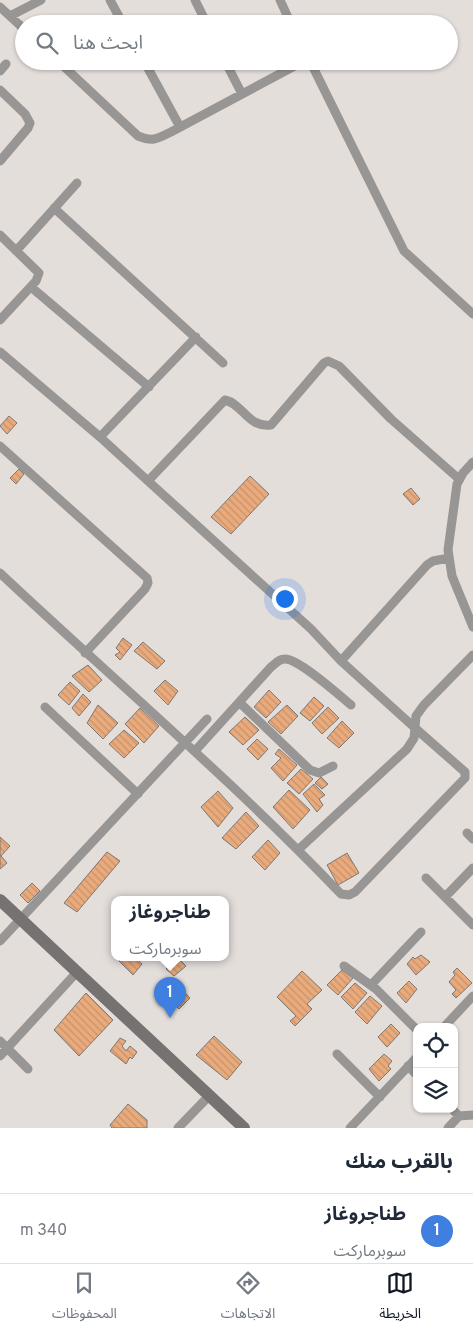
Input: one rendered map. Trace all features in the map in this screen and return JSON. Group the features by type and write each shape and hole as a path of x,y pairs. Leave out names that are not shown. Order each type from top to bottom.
{"street":[{"path":"10,16 41,0"},
{"path":"110,0 118,15"},
{"path":"195,0 202,15"},
{"path":"280,0 287,15"},
{"path":"0,7 15,21"},
{"path":"68,70 138,136 148,140 158,139 287,70"},
{"path":"149,70 180,127"},
{"path":"230,70 242,94"},
{"path":"314,70 404,251 473,314"},
{"path":"0,90 25,114 30,123 28,128 0,161"},
{"path":"16,251 77,183"},
{"path":"54,208 223,363"},
{"path":"0,235 39,273 39,277 31,287 0,320"},
{"path":"31,287 149,387"},
{"path":"100,438 196,337"},
{"path":"0,352 100,438 311,629 341,661 462,769 466,775 465,778 355,892 349,895 341,894 299,849 186,742 85,653 0,573"},
{"path":"148,481 225,400 232,403 257,424 271,425 324,363 328,361 339,366 391,418 459,479"},
{"path":"0,446 147,578 148,583 145,588 85,653"},
{"path":"473,462 459,479 449,541 449,558 454,584 473,626"},
{"path":"341,661 427,566 433,561 449,558"},
{"path":"299,849 406,749 414,738 416,716 424,705 473,655"},
{"path":"195,751 271,667 284,659 290,660 310,672 351,705"},
{"path":"239,702 310,770 318,773 333,766"},
{"path":"45,707 138,794"},
{"path":"0,941 22,920 206,719"},
{"path":"445,897 473,868"},
{"path":"426,878 473,925"},
{"path":"0,900 244,1128"},
{"path":"371,985 421,932"},
{"path":"344,966 371,985 413,1026"},
{"path":"0,1056 77,972"},
{"path":"448,1023 473,996"},
{"path":"0,1041 28,1069"},
{"path":"337,1054 380,1097"},
{"path":"350,1128 413,1061"},
{"path":"408,1066 413,1071"},
{"path":"178,1128 208,1096"},
{"path":"448,1128 455,1113"},
{"path":"458,1113 473,1116"}],"building":[{"path":"9,416 17,423 7,434 0,426"},
{"path":"19,469 24,474 16,484 10,478"},
{"path":"250,476 269,494 231,534 211,517"},
{"path":"411,488 420,499 413,505 403,494"},
{"path":"123,638 132,645 120,660 115,655 120,652 116,648"},
{"path":"143,642 165,661 157,669 134,651"},
{"path":"88,665 102,680 89,692 72,676"},
{"path":"165,680 178,691 168,705 154,691"},
{"path":"70,682 80,691 69,705 58,695"},
{"path":"269,690 281,702 266,718 254,707"},
{"path":"83,694 91,702 79,716 72,708"},
{"path":"314,697 324,706 310,721 300,713"},
{"path":"98,705 118,723 103,739 87,723"},
{"path":"287,705 298,716 281,734 268,722"},
{"path":"328,707 339,718 322,734 312,723"},
{"path":"140,708 159,726 144,743 125,724"},
{"path":"245,717 259,730 243,745 229,732"},
{"path":"342,721 354,733 339,748 327,738"},
{"path":"124,730 139,743 124,758 109,744"},
{"path":"257,739 268,749 258,760 247,749"},
{"path":"279,749 297,765 283,781 271,768 281,758 275,754"},
{"path":"301,769 313,779 299,794 287,783"},
{"path":"321,777 328,784 322,789 315,783"},
{"path":"314,784 325,795 319,799 323,805 317,812 303,794"},
{"path":"289,790 310,810 293,829 273,807"},
{"path":"218,791 233,808 218,827 201,807"},
{"path":"246,812 259,826 236,849 222,838"},
{"path":"0,837 10,846 1,856 7,863 0,869"},
{"path":"268,840 280,853 265,870 252,857"},
{"path":"107,852 120,861 77,912 64,903"},
{"path":"347,853 359,873 338,885 327,865"},
{"path":"32,883 40,891 28,903 20,895"},
{"path":"421,955 430,962 416,975 407,964 413,957 415,959"},
{"path":"119,961 139,961 142,964 133,975"},
{"path":"175,961 181,961 186,966 174,976 166,969"},
{"path":"457,968 472,983 456,998 452,994 456,990 449,982 455,975 453,972"},
{"path":"342,970 353,978 338,995 327,985"},
{"path":"302,971 322,990 307,1004 312,1009 295,1026 290,1021 296,1016 277,997"},
{"path":"172,979 190,998 179,1009 161,989"},
{"path":"409,981 417,989 406,1003 397,993"},
{"path":"355,983 367,993 353,1009 341,997"},
{"path":"86,993 113,1020 79,1056 54,1030"},
{"path":"370,996 382,1006 367,1024 355,1012"},
{"path":"391,1024 400,1033 387,1047 378,1037"},
{"path":"214,1036 242,1062 227,1080 196,1055"},
{"path":"120,1038 126,1041 122,1046 126,1051 130,1046 137,1052 132,1059 130,1057 126,1064 110,1051"},
{"path":"384,1054 392,1061 388,1066 391,1069 379,1081 369,1069"},
{"path":"128,1104 147,1120 147,1128 112,1128 110,1125"}],"place":[{"name":"طناجروغاز","path":"170,1018"}]}
